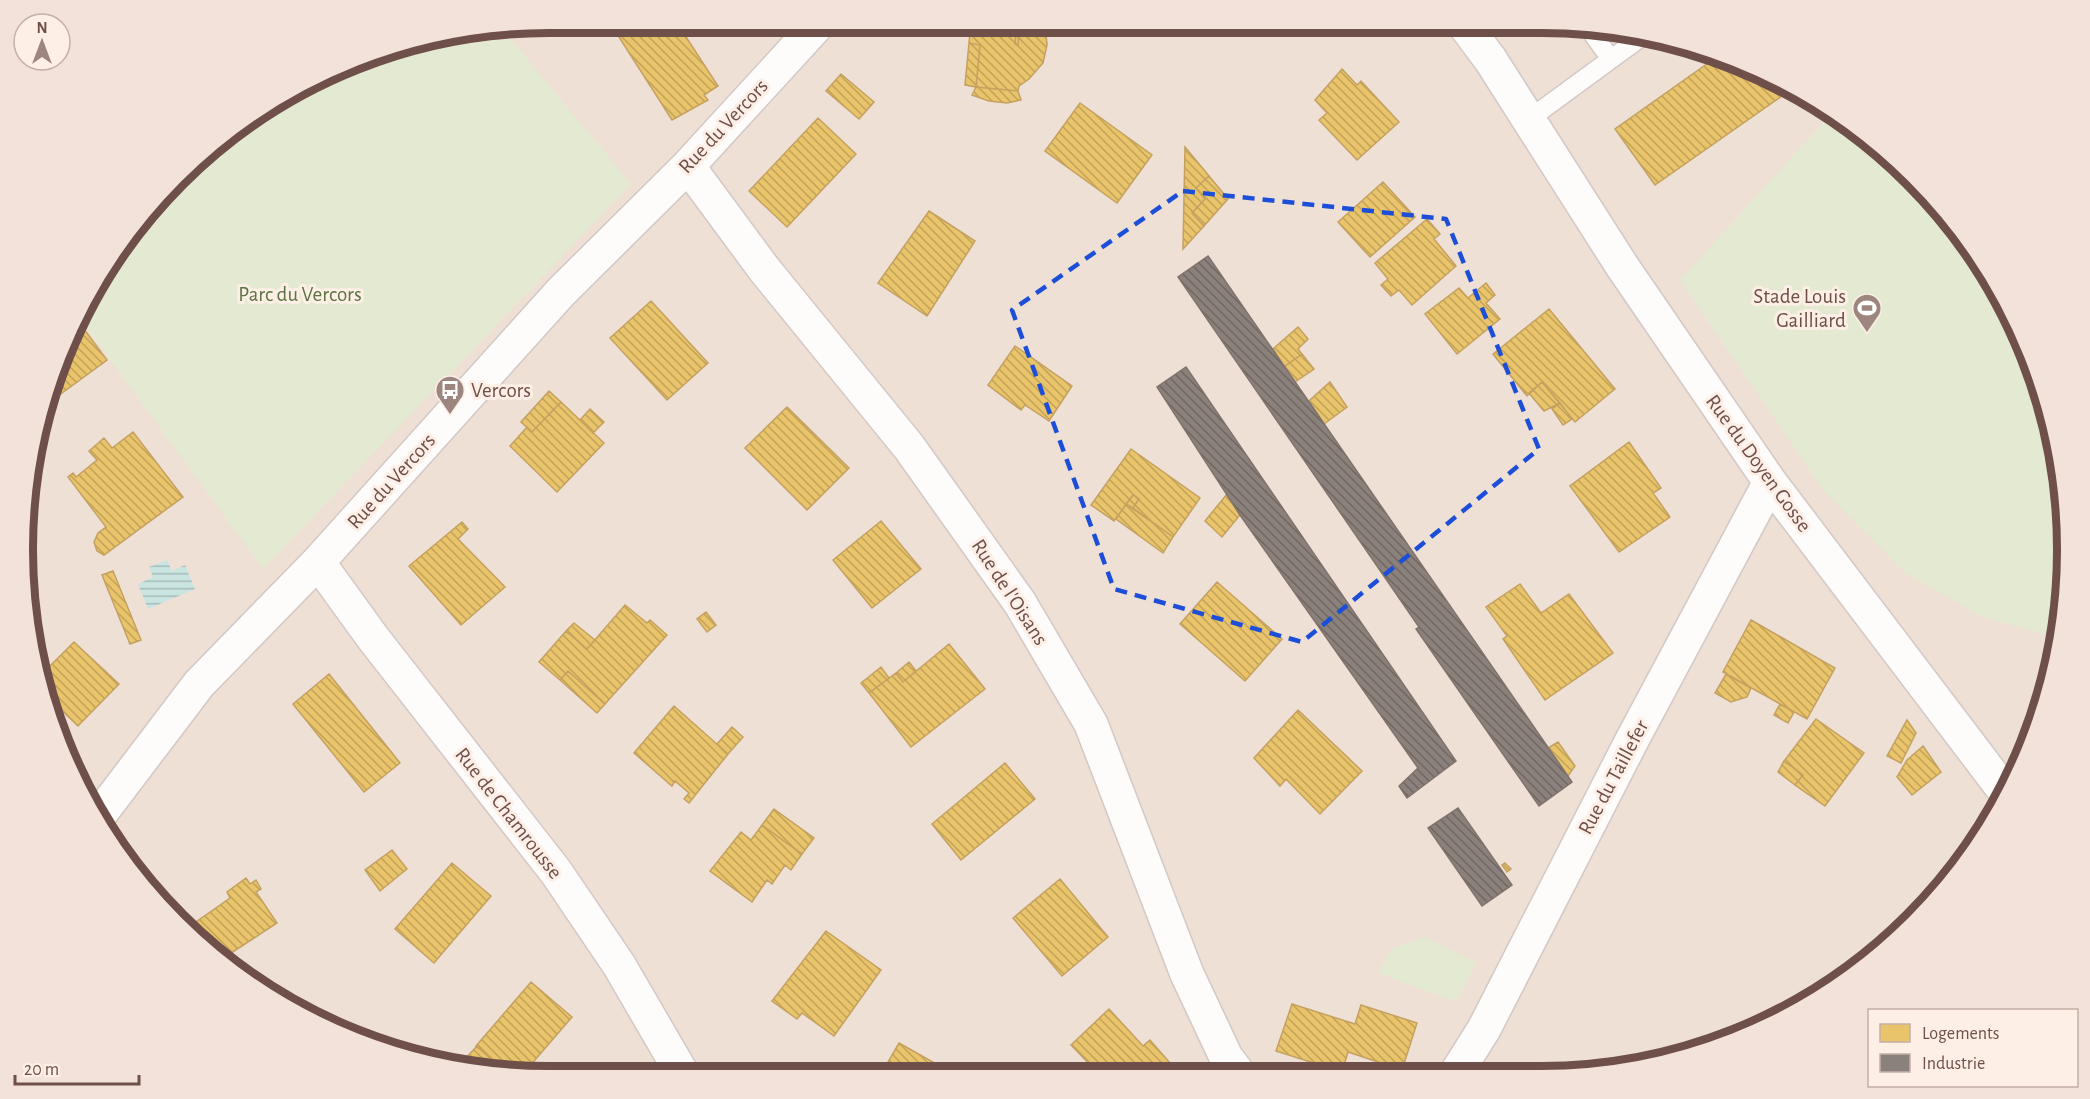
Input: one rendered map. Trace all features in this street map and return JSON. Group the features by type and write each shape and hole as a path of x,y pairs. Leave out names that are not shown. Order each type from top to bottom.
{"street":[{"name":"Rue du Vercors","path":"103,810 199,684 318,562 561,292 688,166 810,33"},
{"name":"Rue du Doyen Gosse","path":"1470,33 1622,266 1770,482 2000,785"},
{"name":"Rue de l'Oisans","path":"688,166 764,269 909,447 1020,603 1091,724 1188,974 1226,1057 1233,1066"},
{"name":"Rue du Taillefer","path":"1461,1066 1484,1029 1631,742 1770,482"},
{"name":"Rue de Chamrousse","path":"318,562 373,638 556,872 619,965 678,1066"}],"lane":[{"path":"1594,36 1610,58"},
{"path":"1528,120 1634,42"}],"highlighted area":[{"path":"1183,191 1446,219 1539,449 1302,642 1114,589 1012,310"}],"shaded area":[{"path":"550,33 1574,34 1608,37 1674,51 1707,60 1769,86 1799,102 1855,140 1906,184 1929,209 1950,235 1988,291 2004,321 2030,383 2053,482 2056,516 2056,583 2053,617 2039,683 2030,716 2004,778 1970,836 1929,890 1906,915 1855,959 1799,997 1738,1027 1674,1048 1608,1062 1540,1066 516,1065 482,1062 416,1048 383,1039 321,1013 291,997 235,959 184,915 140,864 102,808 86,778 60,716 43,650 34,583 34,516 37,482 60,383 86,321 102,291 140,235 184,184 235,140 291,102 321,86 383,60 482,37"}],"green space":[{"name":"Parc du Vercors","path":"507,35 631,184 263,569 84,324 86,321 120,263 161,209 209,161 263,120 321,86 383,60 449,43"},
{"name":"Stade Louis Gailliard","path":"1826,119 1881,161 1906,184 1950,235 1988,291 2004,321 2030,383 2047,449 2056,516 2056,583 2050,634 1983,617 1905,573 1823,490 1680,280"},
{"path":"1425,937 1476,962 1456,1002 1378,973 1391,949"}],"water":[{"path":"167,560 172,571 185,565 195,589 148,609 138,584 153,577 149,567"}],"building: Logements":[{"path":"616,33 684,33 718,86 704,95 708,100 672,120"},
{"path":"970,33 1016,33 1015,44 1018,45 1019,33 1046,33 1047,45 1043,63 1029,79 1019,86 1018,91 976,87 980,45 969,43"},
{"path":"1016,33 1019,33 1018,45 1015,44"},
{"path":"969,43 980,45 976,87 965,85"},
{"path":"1710,61 1784,94 1655,185 1615,129"},
{"path":"1342,69 1357,85 1361,81 1399,122 1357,160 1319,120 1327,113 1315,100"},
{"path":"841,74 874,102 859,119 826,91"},
{"path":"976,87 1018,91 1021,100 1007,103 989,101 972,95"},
{"path":"1080,103 1152,155 1117,203 1045,151"},
{"path":"818,118 856,154 787,227 749,191"},
{"path":"1185,147 1209,176 1196,188 1205,199 1192,213 1204,226 1183,249"},
{"path":"1209,176 1228,199 1204,226 1192,213 1205,199 1196,188"},
{"path":"1383,182 1415,217 1370,257 1338,222"},
{"path":"929,211 975,241 927,316 878,283"},
{"path":"1427,219 1440,234 1434,239 1456,266 1412,305 1399,290 1391,296 1381,285 1388,279 1375,263"},
{"path":"1486,283 1495,295 1486,303 1500,319 1457,354 1425,314 1459,288 1468,298"},
{"path":"651,301 708,363 667,400 610,338"},
{"path":"1549,309 1615,389 1575,422 1542,382 1527,396 1493,354"},
{"path":"1298,327 1308,339 1298,349 1302,354 1284,367 1273,349"},
{"path":"83,328 107,360 56,397"},
{"path":"1015,346 1072,386 1049,421 1025,405 1021,410 988,385"},
{"path":"1302,354 1314,369 1295,382 1284,367"},
{"path":"1330,382 1347,407 1324,424 1309,401"},
{"path":"1542,382 1560,403 1544,411 1529,393"},
{"path":"549,391 561,402 532,432 521,422"},
{"path":"561,402 604,443 557,492 510,446 527,427 532,432"},
{"path":"1560,403 1572,419 1563,425 1552,409"},
{"path":"787,407 849,468 807,510 745,448"},
{"path":"590,409 604,422 593,433 580,420"},
{"path":"133,432 183,497 104,555 97,551 94,542 98,533 106,527 68,477 73,473 76,477 97,460 89,451 104,438 112,448"},
{"path":"1629,442 1661,488 1653,493 1670,517 1619,552 1570,486"},
{"path":"1131,449 1200,498 1173,537 1133,508 1139,499 1133,495 1114,521 1091,505"},
{"path":"1227,494 1240,515 1222,537 1205,521"},
{"path":"1133,495 1139,499 1133,508 1126,504"},
{"path":"1126,504 1173,537 1163,553 1116,519"},
{"path":"881,521 921,569 872,608 833,560"},
{"path":"462,522 468,529 458,539 505,587 461,625 409,566"},
{"path":"113,571 141,640 130,644 102,575"},
{"path":"1217,582 1282,639 1245,681 1180,624"},
{"path":"1520,584 1541,613 1569,594 1613,653 1545,700 1503,639 1507,636 1486,607"},
{"path":"625,605 647,623 650,620 667,635 605,704 568,671 560,680 539,662 566,631 587,649"},
{"path":"706,612 716,625 707,632 697,619"},
{"path":"1751,620 1835,668 1807,719 1723,672"},
{"path":"574,623 595,640 587,649 566,631"},
{"path":"74,642 119,684 78,726 57,706 47,669"},
{"path":"949,644 985,689 911,747 869,693 896,673 903,682"},
{"path":"909,662 916,671 903,682 896,673"},
{"path":"881,667 889,678 869,693 861,683"},
{"path":"568,671 605,704 597,713 560,680"},
{"path":"329,674 400,763 364,792 293,704"},
{"path":"1726,674 1751,688 1747,697 1731,702 1715,693"},
{"path":"1780,704 1794,712 1788,723 1774,715"},
{"path":"674,706 728,754 689,803 684,799 689,793 675,781 672,786 634,753"},
{"path":"1298,710 1362,771 1320,814 1286,779 1280,786 1254,758"},
{"path":"1816,719 1864,753 1825,806 1795,785 1803,775 1784,761"},
{"path":"1907,720 1916,733 1901,763 1887,756"},
{"path":"732,727 743,737 728,754 717,744"},
{"path":"1558,742 1575,766 1568,776 1548,748"},
{"path":"1923,746 1941,772 1912,795 1897,777 1907,760"},
{"path":"1784,761 1803,775 1795,785 1778,772"},
{"path":"1005,763 1035,799 961,860 932,824"},
{"path":"774,809 814,838 802,854 762,825"},
{"path":"762,825 802,854 791,870 785,865 772,884 767,880 752,902 710,871 741,832 751,840"},
{"path":"392,850 407,869 380,891 365,870"},
{"path":"452,863 491,896 434,963 395,929"},
{"path":"1505,863 1511,869 1507,872 1502,865"},
{"path":"246,878 250,884 256,880 261,889 256,892 277,923 229,954 203,932 196,922 230,898 227,892"},
{"path":"1060,879 1108,937 1062,976 1013,918"},
{"path":"826,931 881,970 834,1036 802,1013 797,1019 772,1001"},
{"path":"531,982 572,1017 530,1065 496,1063 476,1046"},
{"path":"1292,1004 1355,1024 1361,1005 1417,1023 1403,1066 1390,1066 1348,1052 1344,1066 1323,1066 1276,1051"},
{"path":"1109,1009 1143,1046 1150,1040 1170,1063 1167,1066 1091,1066 1071,1045"},
{"path":"899,1043 940,1066 886,1066"},
{"path":"477,1046 497,1063 482,1062 465,1059"}],"building: Industrie":[{"path":"1208,256 1572,782 1539,806 1416,629 1419,627 1178,277"},
{"path":"1186,367 1456,761 1407,798 1399,786 1418,768 1240,515 1157,387"},
{"path":"1458,808 1512,885 1482,906 1428,828"}],"place":[{"name":"Stade Louis Gailliard","path":"1867,334"},
{"name":"Vercors","path":"450,416"}]}
